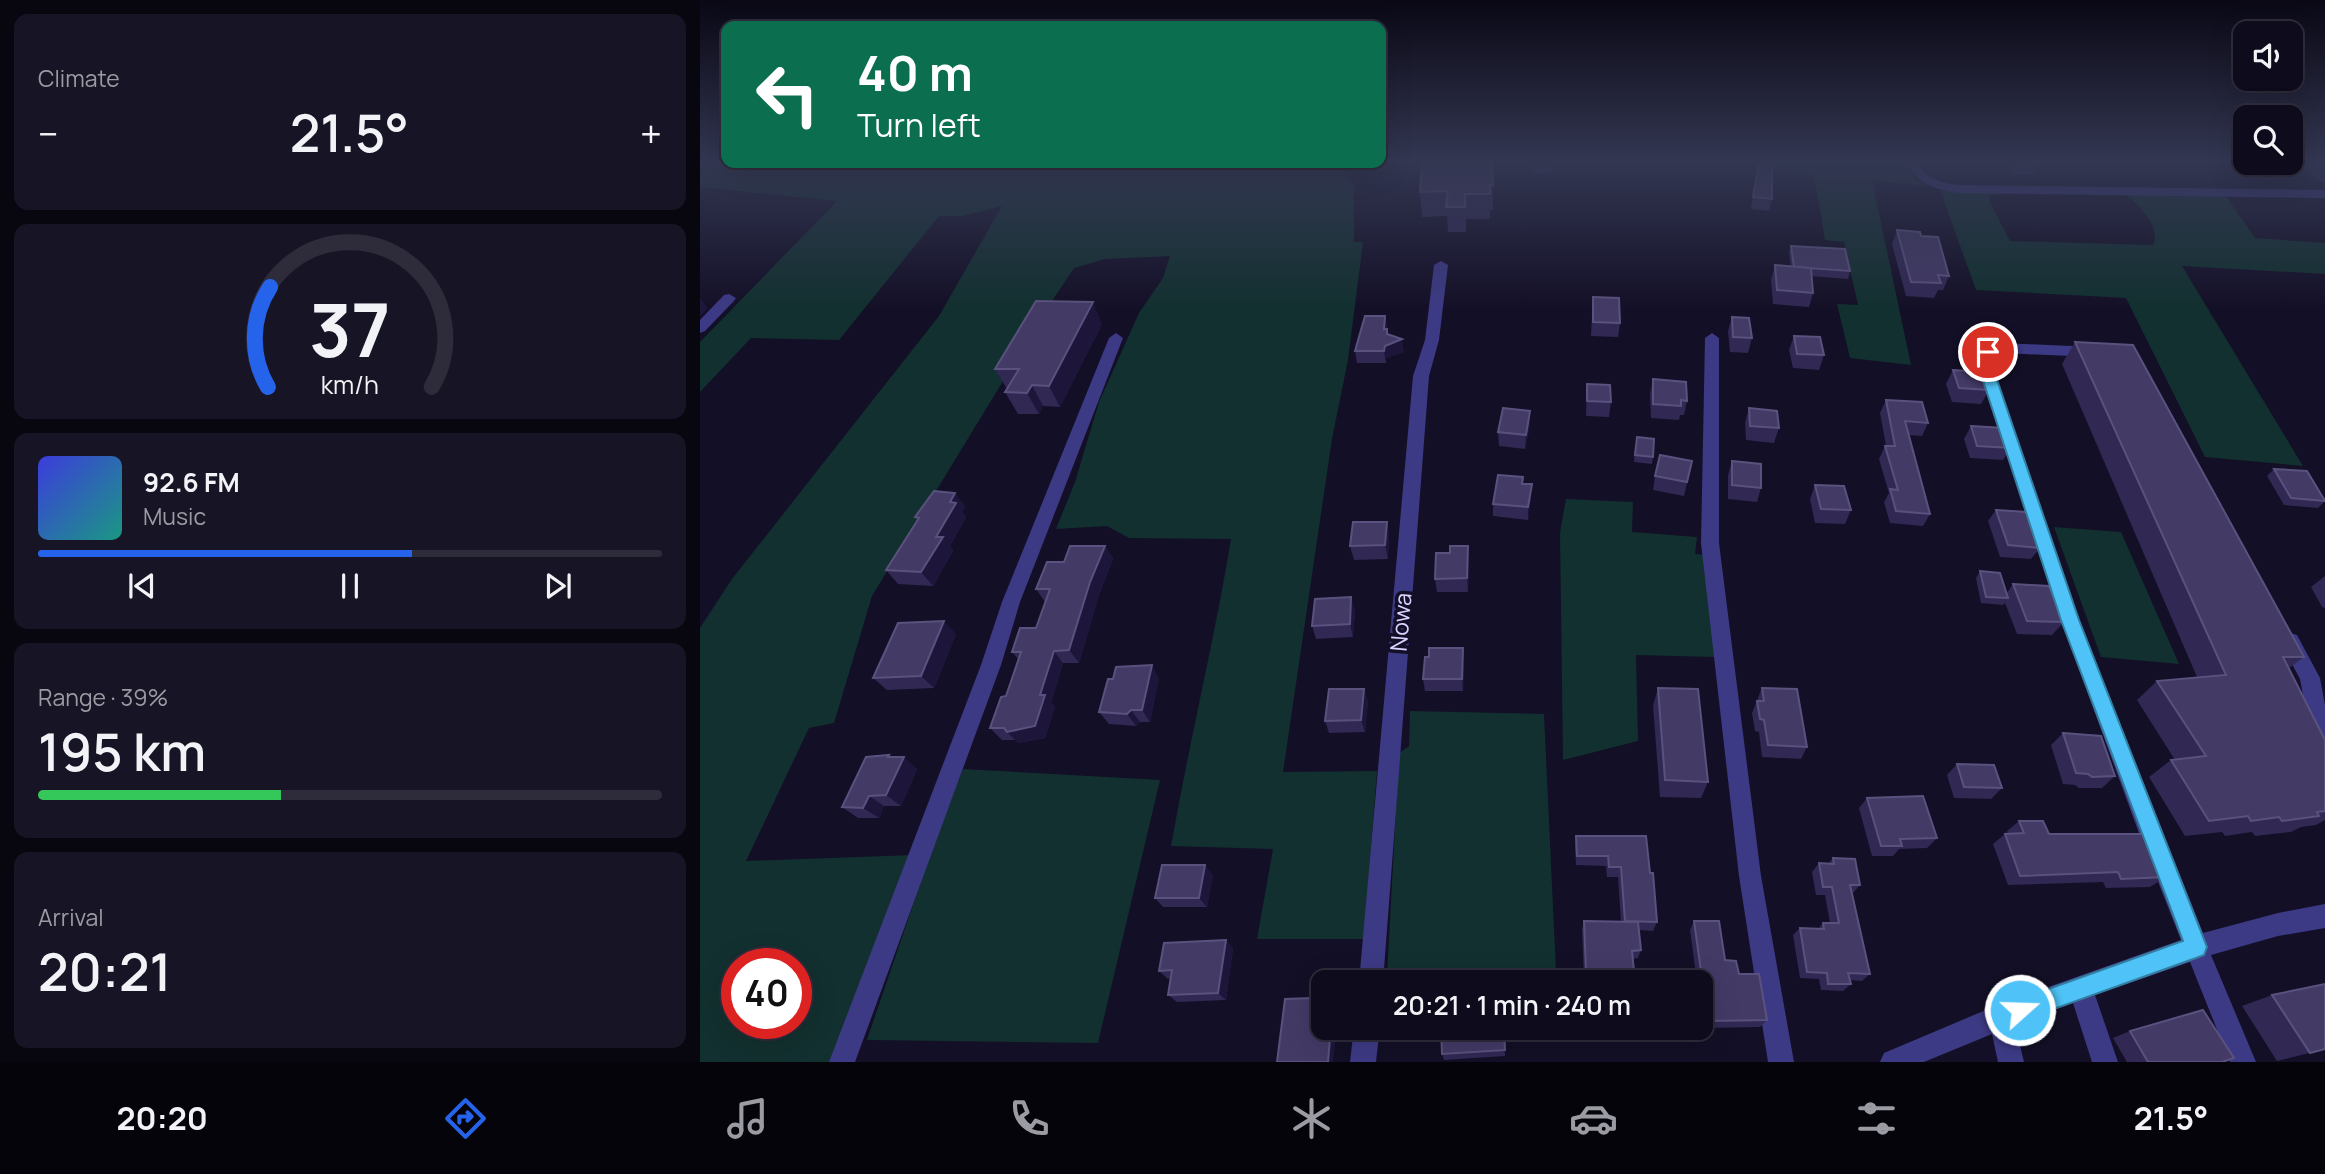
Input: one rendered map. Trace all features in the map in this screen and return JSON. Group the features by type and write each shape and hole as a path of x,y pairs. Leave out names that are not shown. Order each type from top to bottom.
{"street":[{"name":"Nowa","path":"1372,970 1421,376 1432,340 1441,265"},
{"path":"700,328 729,298"},
{"path":"842,1062 991,664 1011,602 1116,338"},
{"path":"1712,338 1710,543 1750,876 1781,1062"},
{"path":"2106,353 2002,348 1988,352 1984,362 2070,620 2243,1062"},
{"path":"2279,621 2310,678 2321,738 2325,744"},
{"path":"1899,1061 2000,1017 2196,947 2325,916"},
{"path":"2080,987 2105,1062"},
{"path":"2000,1017 2011,1062"},
{"path":"1363,1062 1366,1040"}],"green space":[{"path":"828,211 984,211 963,216 939,216 839,340 751,338 700,392 700,342"},
{"path":"999,211 1354,211 1354,242 1363,242 1348,360 1332,439 1283,772 1377,771 1364,939 1257,939 1273,849 1171,846 1231,539 1129,538 1107,526 1056,529 1075,482 1099,402 1139,313 1163,278 1170,256 1105,259 1074,268 872,596 834,723 809,728 746,861 913,855 834,1062 700,1062 700,628 732,579 939,316"},
{"path":"1820,211 1878,211 1911,365 1850,358 1837,304 1858,305 1844,242 1825,240"},
{"path":"1947,211 1994,211 2010,241 2153,245 2155,238 2152,224 2143,211 2236,211 2255,238 2325,243 2325,274 2182,266 2303,466 2205,457 2126,298 1976,290"},
{"path":"1566,499 1633,502 1632,532 1697,537 1695,554 1707,555 1715,657 1636,655 1638,741 1563,760 1560,533"},
{"path":"2054,527 2121,532 2179,664 2101,657"},
{"path":"1410,711 1544,714 1556,970 1387,970 1399,753 1409,746"},
{"path":"963,769 1160,780 1098,1043 867,1040 930,855"}],"building":[{"path":"1897,230 1938,237 1949,276 1938,275 1941,283 1911,282"},
{"path":"1791,246 1845,249 1850,271 1794,267"},
{"path":"1775,265 1811,268 1813,293 1777,290"},
{"path":"1593,297 1619,298 1620,323 1593,322"},
{"path":"1036,301 1093,302 1049,386 1032,385 1027,393 1005,392 1019,369 995,369"},
{"path":"1365,316 1385,316 1384,329 1387,329 1387,334 1402,339 1385,346 1384,351 1355,351"},
{"path":"1732,317 1749,318 1752,338 1733,337"},
{"path":"1794,336 1820,337 1824,355 1797,354"},
{"path":"2075,342 2133,345 2304,657 2283,657 2325,740 2325,811 2317,812 2319,816 2282,821 2279,817 2251,821 2248,816 2209,821 2171,760 2206,756 2157,681 2226,675"},
{"path":"1953,370 1983,372 1989,390 1959,388"},
{"path":"1653,379 1686,382 1687,401 1681,400 1681,406 1653,404"},
{"path":"1587,384 1610,385 1611,402 1587,401"},
{"path":"1886,400 1922,402 1928,423 1905,421 1930,514 1896,511 1890,489 1898,490 1885,446 1895,446"},
{"path":"1503,408 1530,411 1526,435 1498,432"},
{"path":"1749,408 1777,411 1779,428 1750,426"},
{"path":"1971,426 2004,428 2011,448 1977,446"},
{"path":"1637,437 1654,439 1653,457 1635,455"},
{"path":"1660,455 1692,461 1687,482 1655,476"},
{"path":"1732,461 1761,464 1761,488 1732,485"},
{"path":"2274,469 2307,471 2325,501 2291,498"},
{"path":"1498,475 1523,477 1522,484 1532,484 1528,507 1493,504"},
{"path":"1815,485 1844,486 1851,510 1821,509"},
{"path":"934,491 955,493 950,502 956,503 936,537 943,537 921,572 886,570 919,518 915,517"},
{"path":"1996,510 2027,512 2040,548 2008,545"},
{"path":"1353,522 1387,522 1385,545 1350,546"},
{"path":"1070,546 1105,546 1090,582 1069,650 1054,651 1040,695 1045,695 1035,726 1007,732 1004,728 990,728 1001,697 1006,696 1021,652 1012,652 1020,628 1036,628 1050,589 1036,589 1047,562 1064,562"},
{"path":"1450,546 1468,546 1467,578 1435,579 1436,553 1450,553"},
{"path":"1980,571 2000,573 2008,598 1986,597"},
{"path":"2013,584 2049,586 2064,622 2027,621"},
{"path":"1351,597 1350,624 1312,626 1315,599"},
{"path":"944,621 921,676 873,678 898,623"},
{"path":"1429,648 1463,648 1462,679 1423,679 1425,657 1429,657"},
{"path":"1152,665 1142,710 1131,710 1127,714 1099,712 1108,679 1113,679 1116,667"},
{"path":"1658,688 1698,689 1708,782 1665,780"},
{"path":"1762,688 1797,689 1807,747 1768,745 1764,720 1760,719 1757,701 1764,701"},
{"path":"1329,689 1364,689 1361,720 1325,721"},
{"path":"2063,733 2101,736 2115,776 2092,777 2076,773"},
{"path":"889,755 888,757 904,757 886,795 869,796 863,808 842,807 866,757"},
{"path":"1957,764 1994,765 2002,788 1964,787"},
{"path":"1923,796 1937,838 1900,839 1902,846 1881,846 1867,798"},
{"path":"2019,821 2043,821 2049,834 2145,834 2166,877 2121,879 2118,872 2020,876 2005,834 2024,833"},
{"path":"1576,836 1646,836 1650,873 1653,873 1657,922 1625,921 1621,867 1609,867 1608,856 1577,856"},
{"path":"1833,858 1855,859 1860,885 1850,885 1870,974 1848,973 1851,984 1828,984 1827,973 1807,972 1800,928 1824,929 1823,923 1839,923 1832,887 1823,887 1819,863 1834,864"},
{"path":"1162,865 1205,865 1199,898 1155,898"},
{"path":"1584,921 1638,922 1641,950 1632,951 1634,970 1586,970"},
{"path":"1694,921 1719,921 1725,960 1736,961 1739,974 1759,974 1767,1020 1713,1021 1713,970 1701,970"},
{"path":"1226,940 1218,993 1168,995 1172,970 1159,971 1164,943"},
{"path":"2325,984 2325,1049 2310,1053 2272,995"},
{"path":"1311,998 1311,1040 1330,1040 1328,1062 1277,1062 1285,999"},
{"path":"2203,1010 2234,1058 2222,1062 2148,1062 2130,1031"},
{"path":"1441,1040 1505,1040 1505,1050 1442,1054"}],"route":[{"path":"1988,352 1984,356 1984,362 2070,620 2196,947 2020,1010"}]}
